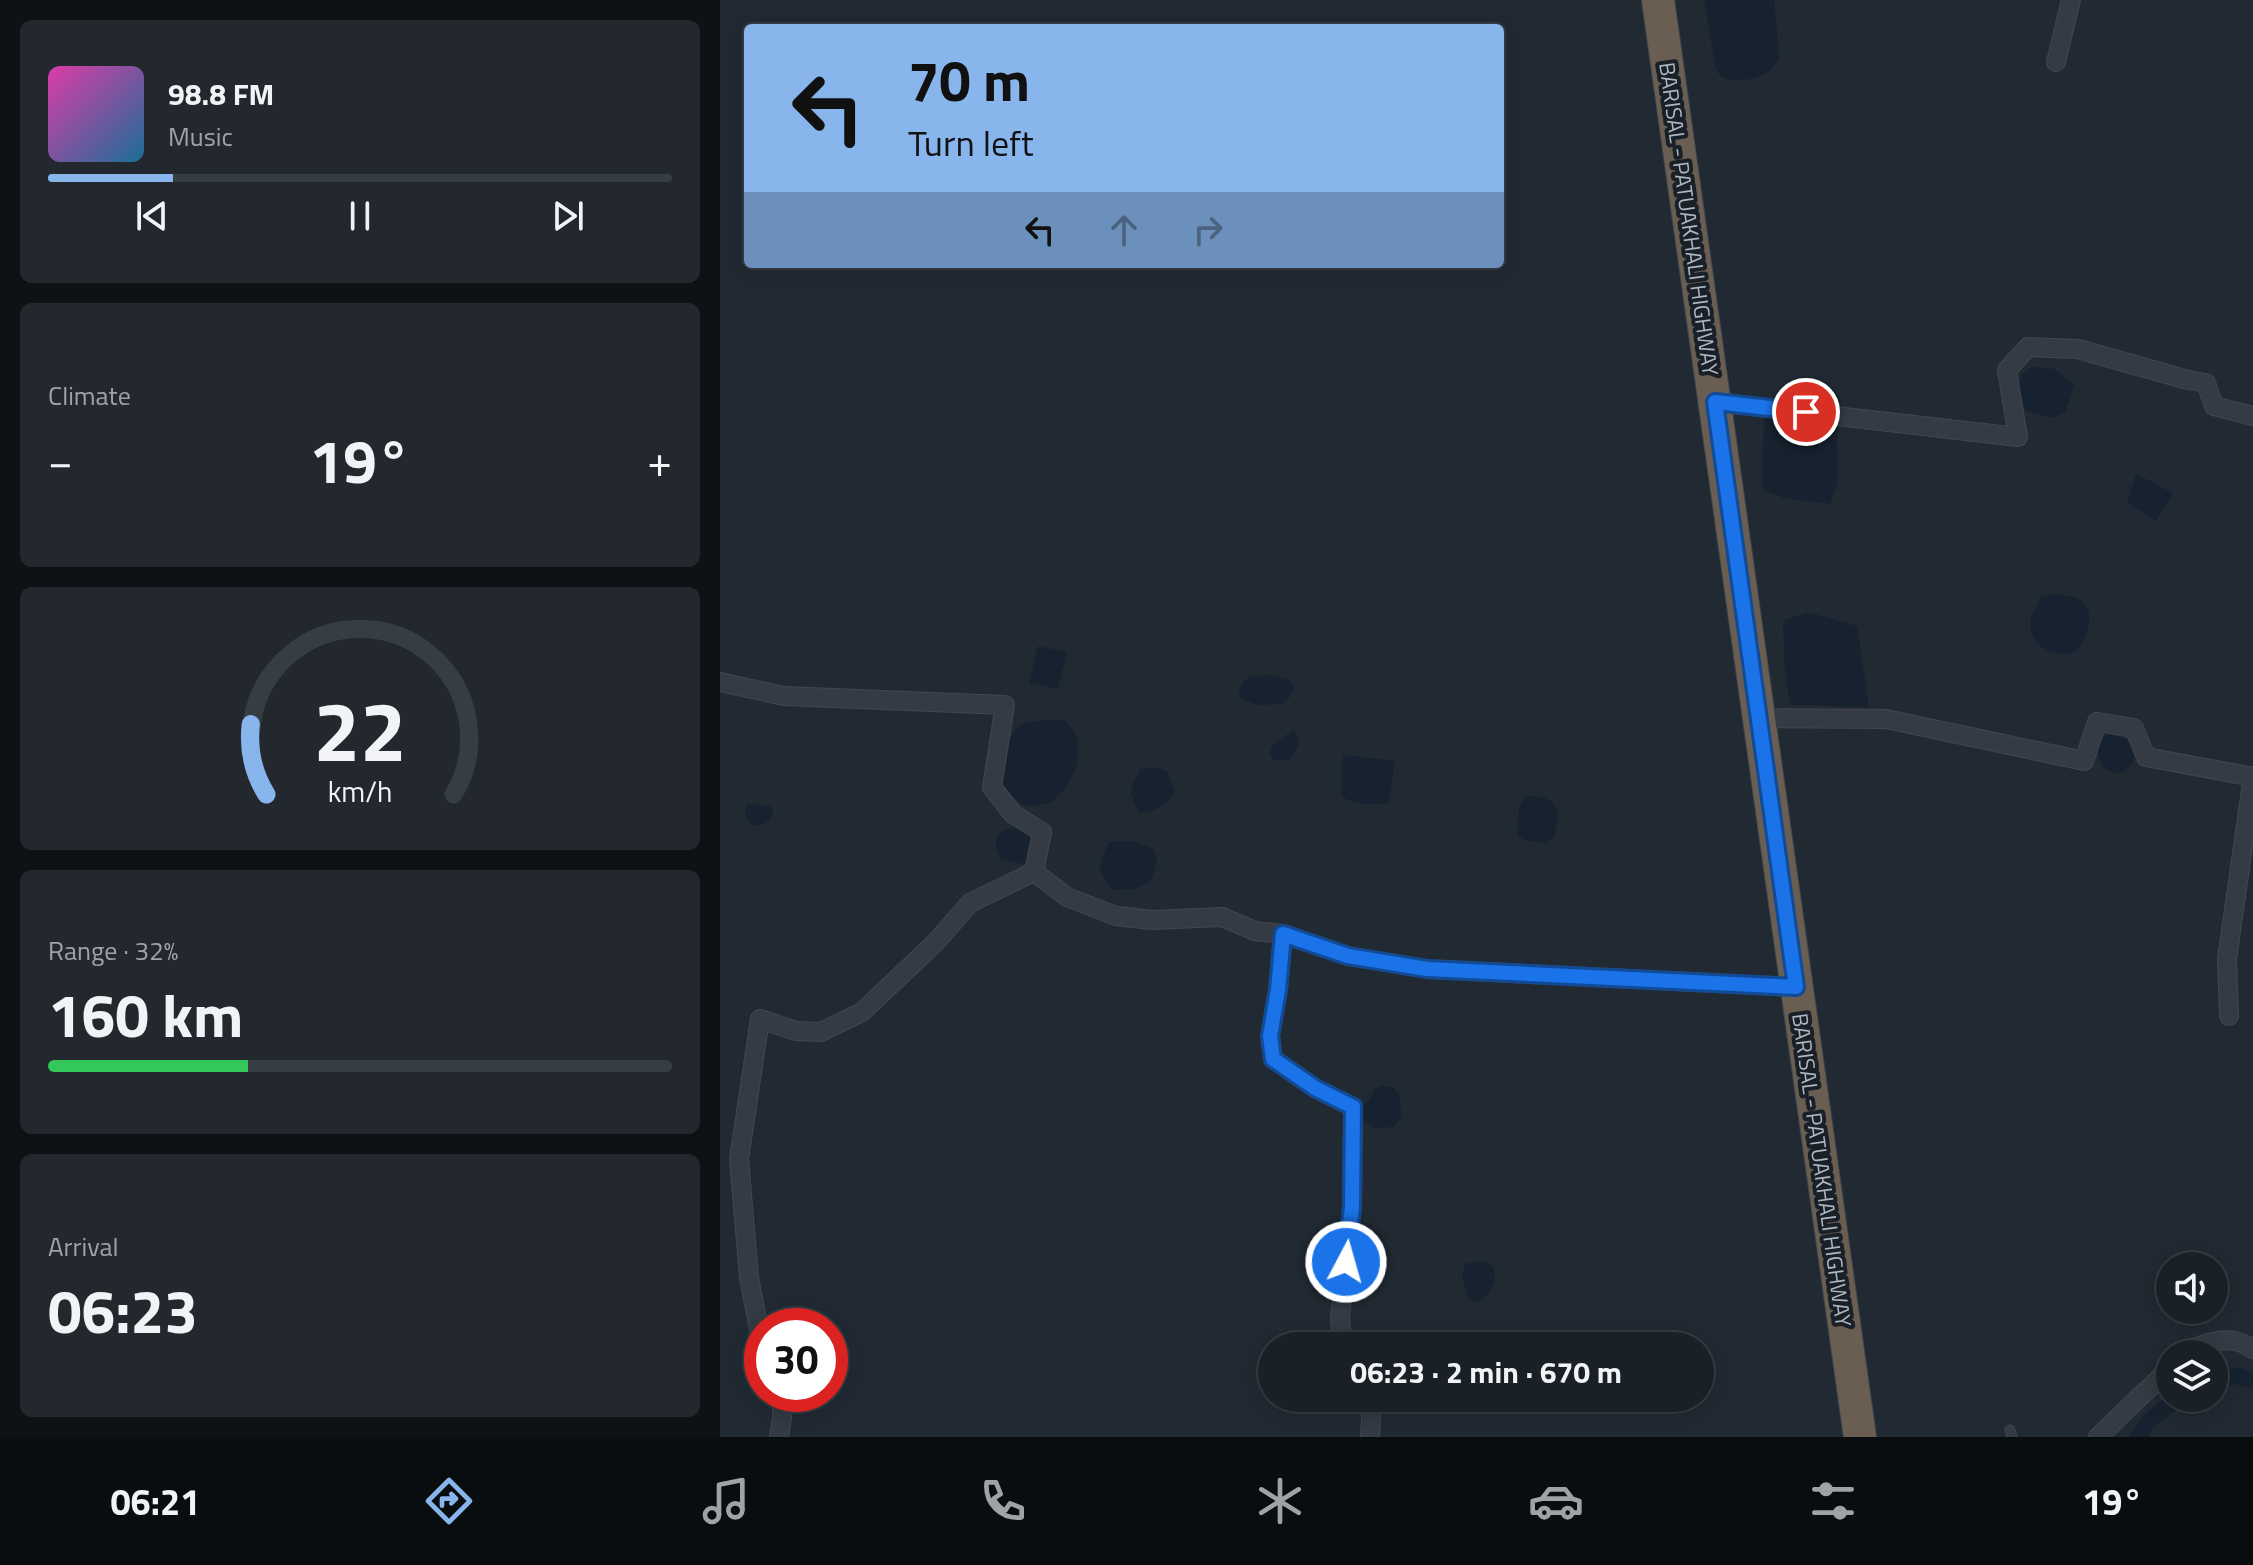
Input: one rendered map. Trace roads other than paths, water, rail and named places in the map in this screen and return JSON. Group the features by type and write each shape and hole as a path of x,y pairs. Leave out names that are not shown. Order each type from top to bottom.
{"highway":[{"name":"BARISAL - PATUAKHALI HIGHWAY","path":"1658,0 1860,1437"}],"street":[{"path":"2056,62 2071,0"},
{"path":"1715,402 2018,437 2007,370 2028,347 2078,349 2206,383 2214,406 2253,416"},
{"path":"720,682 784,696 1005,705 992,787 1013,814 1042,832 1034,872"},
{"path":"1759,718 1886,719 2084,761 2097,722 2134,728 2146,757 2253,776 2227,959 2229,1016"},
{"path":"1034,872 1067,897 1116,916 1152,920 1222,917 1255,931 1283,934 1348,956 1427,969 1796,987"},
{"path":"755,1308 749,1278 739,1159 760,1019 796,1031 821,1032 862,1012 936,942 970,903 1034,872"},
{"path":"1283,934 1270,1036 1273,1059 1315,1088 1353,1107 1352,1206 1341,1332"},
{"path":"2228,1341 2236,1341 2253,1349"},
{"path":"2098,1437 2156,1381"},
{"path":"779,1437 782,1412"},
{"path":"1370,1437 1371,1412"}],"water":[{"path":"1704,0 1774,0 1779,54 1772,69 1747,80 1721,77 1716,69"},
{"path":"2031,367 2055,369 2074,385 2065,413 2051,418 2020,409 2020,381"},
{"path":"1764,414 1810,415 1837,429 1837,484 1830,504 1784,498 1765,491 1762,486"},
{"path":"2136,474 2173,493 2156,521 2127,502"},
{"path":"2057,594 2079,599 2087,606 2088,628 2074,653 2049,651 2033,637 2031,620 2041,596"},
{"path":"1808,612 1857,626 1869,707 1790,705 1783,621"},
{"path":"1038,646 1067,652 1058,689 1029,683"},
{"path":"1267,675 1287,679 1294,686 1283,704 1257,705 1239,698 1241,686 1247,679"},
{"path":"1064,720 1076,738 1078,758 1075,769 1064,789 1050,802 1022,805 1004,788 1002,782 1011,737 1024,724"},
{"path":"1294,729 1299,742 1292,756 1284,761 1273,759 1271,747"},
{"path":"2107,734 2126,740 2134,750 2137,757 2124,772 2114,773 2103,768 2097,743"},
{"path":"1344,755 1395,761 1389,803 1358,803 1342,796 1341,765"},
{"path":"1159,768 1168,772 1175,792 1160,807 1139,812 1131,795 1132,784 1141,769"},
{"path":"1525,796 1544,798 1557,811 1554,837 1544,843 1518,836 1519,810"},
{"path":"746,805 772,808 773,814 769,820 759,826 747,819"},
{"path":"1010,828 1029,833 1032,843 1029,861 1022,864 1000,858 996,840"},
{"path":"1134,841 1154,849 1157,861 1151,881 1136,889 1113,890 1101,871 1102,857 1109,842"},
{"path":"1393,1087 1399,1094 1402,1117 1393,1127 1375,1128 1363,1119 1363,1106 1374,1089"},
{"path":"1479,1261 1490,1263 1495,1279 1488,1294 1479,1302 1469,1299 1462,1277 1465,1264"}],"waterway":[{"path":"2228,1377 2239,1376 2253,1381"},
{"path":"2138,1437 2148,1422 2160,1412"}]}
